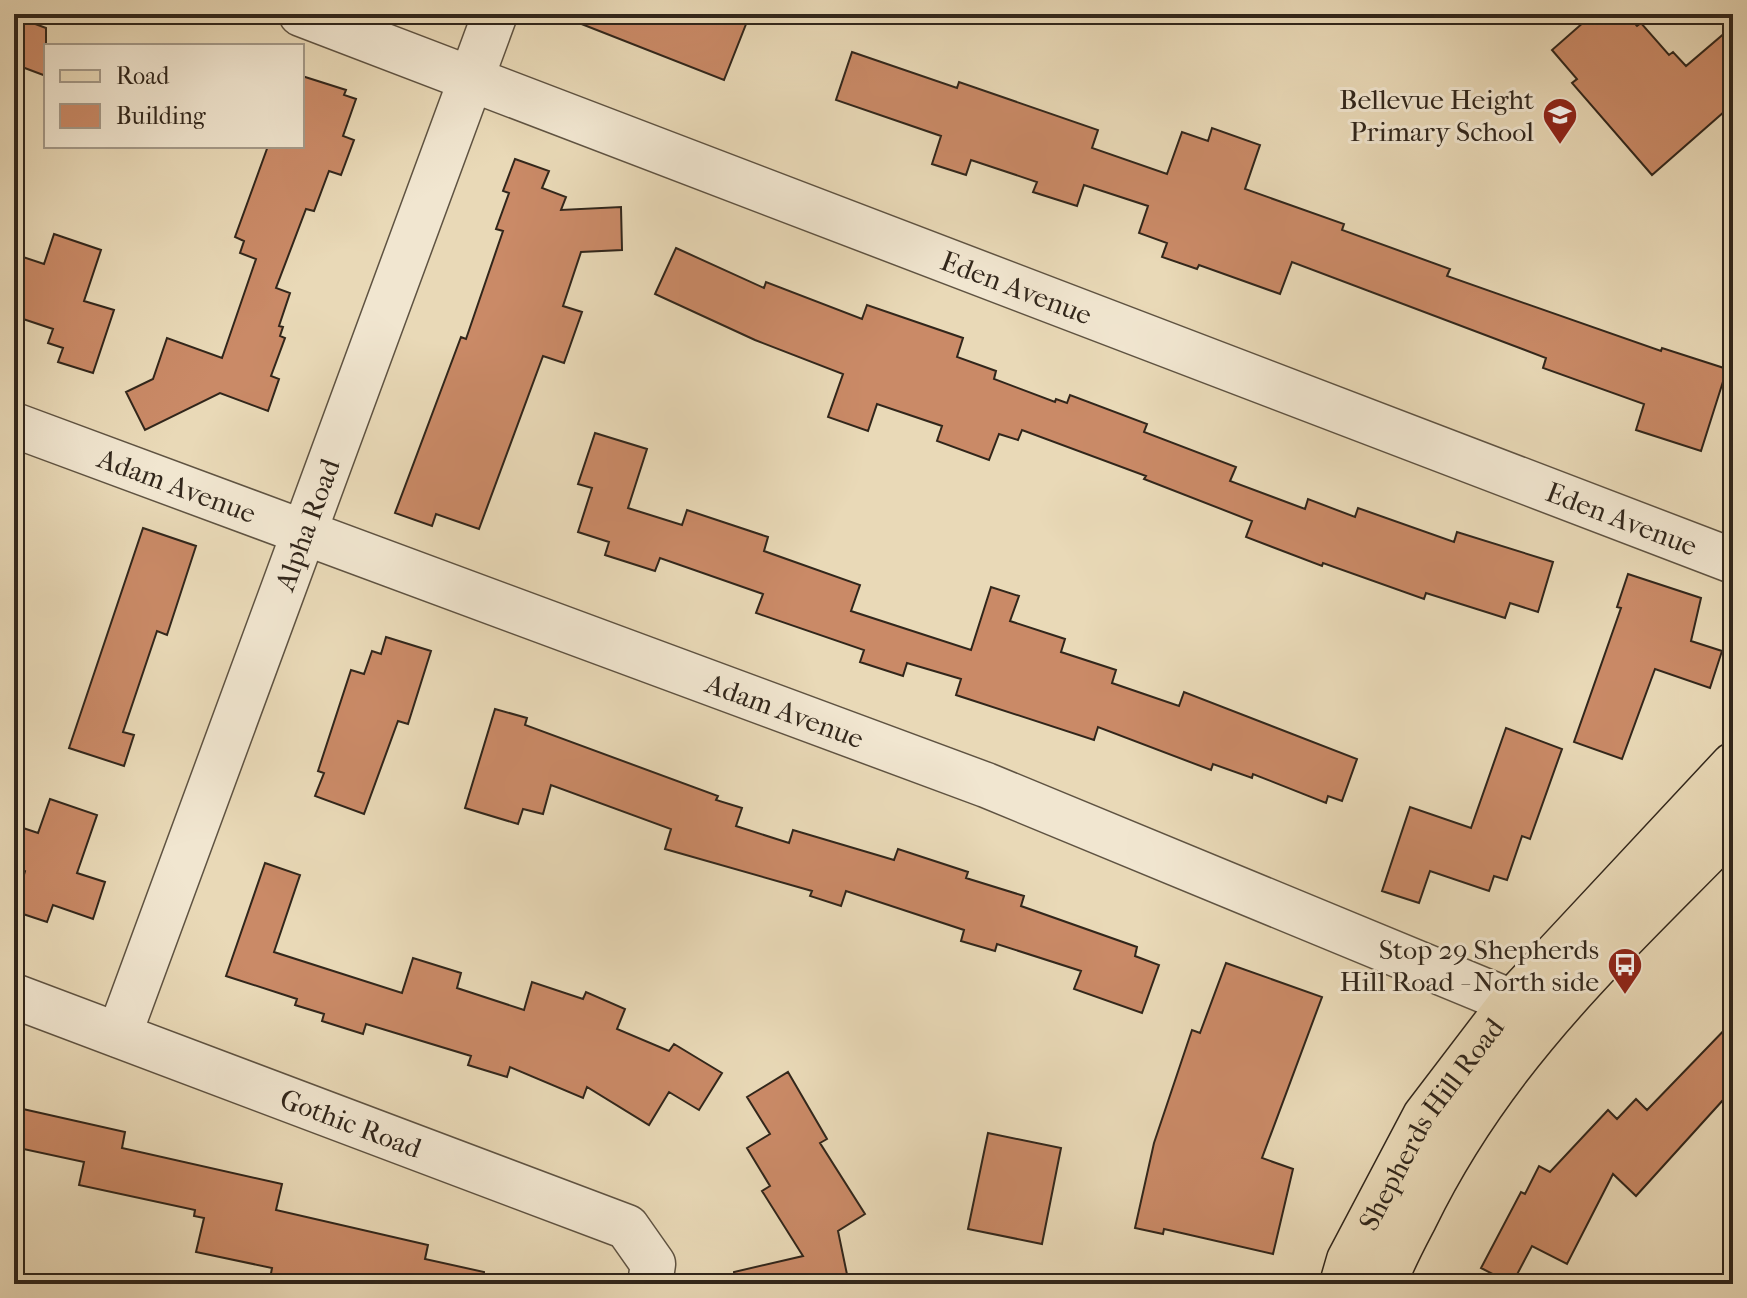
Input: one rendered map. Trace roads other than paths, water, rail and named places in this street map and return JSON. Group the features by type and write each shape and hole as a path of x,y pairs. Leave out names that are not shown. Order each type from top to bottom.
{"main road":[{"name":"Shepherds Hill Road","path":"1384,1284 1464,1126 1527,1013 1733,765"},
{"name":"Shepherds Hill Road","path":"1342,1284 1349,1260 1425,1116 1527,1013 1637,919 1733,826"}],"street":[{"name":"Eden Avenue","path":"301,14 1733,561"},
{"name":"Alpha Road","path":"119,1035 495,14"},
{"name":"Adam Avenue","path":"14,425 986,785 1527,1013"},
{"name":"Gothic Road","path":"14,996 627,1227 653,1264 650,1284"}],"place":[{"name":"Bellevue Height Primary School","path":"1560,146"},
{"name":"Stop 29 Shepherds Hill Road - North side","path":"1625,996"}]}
